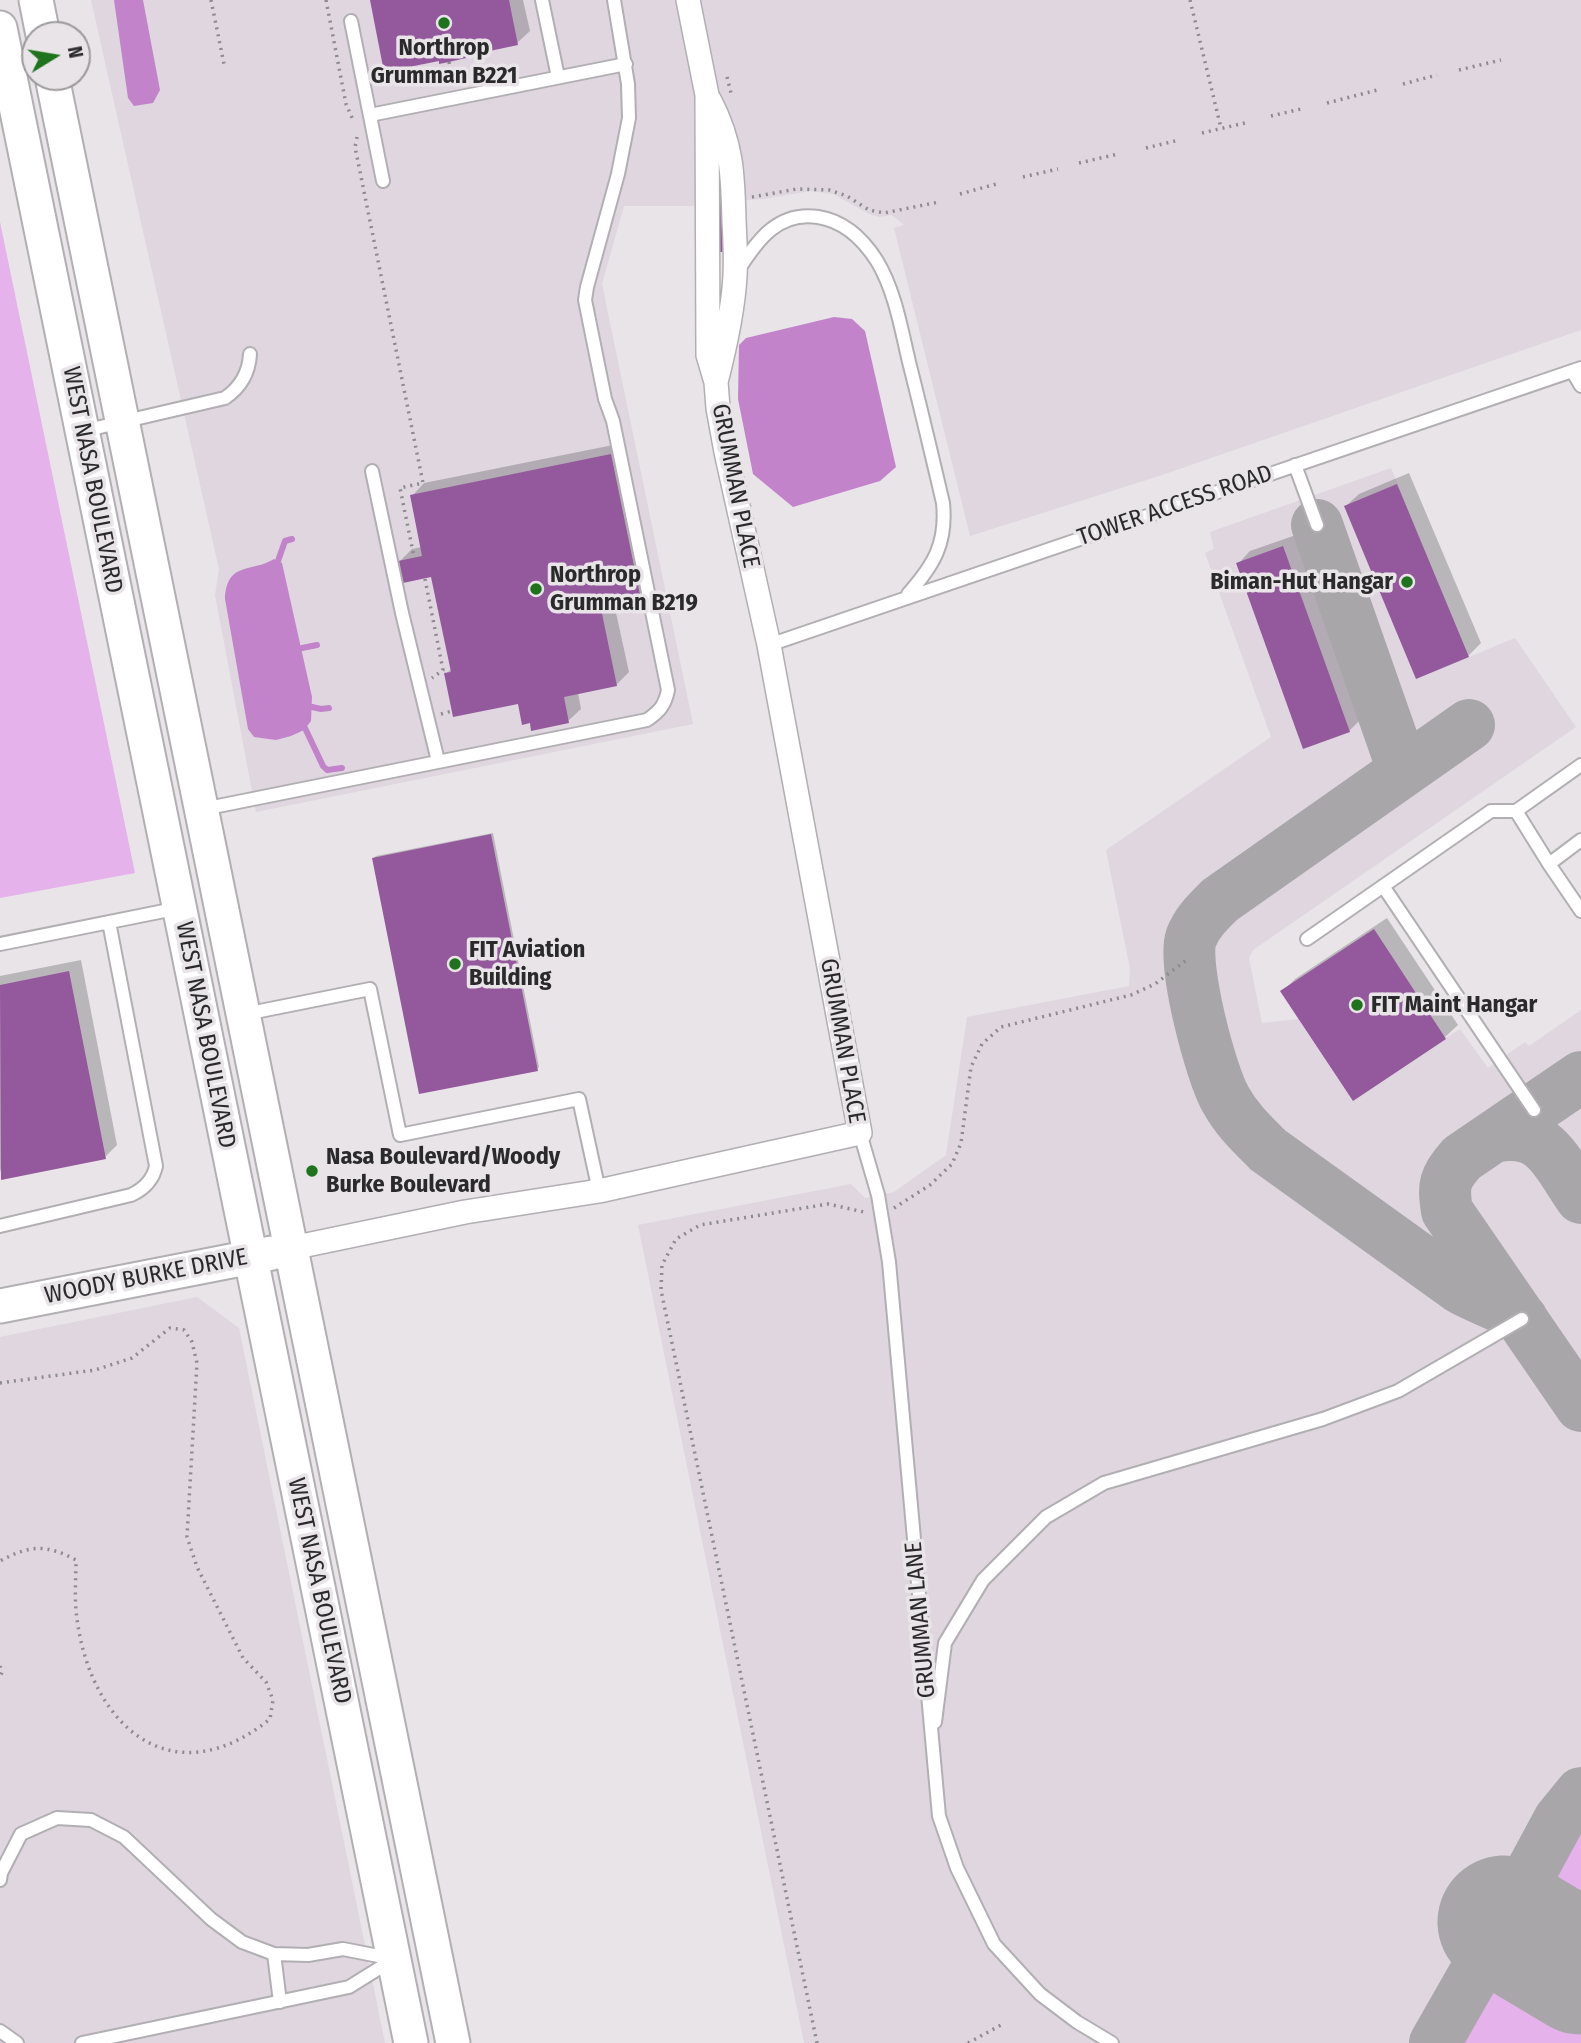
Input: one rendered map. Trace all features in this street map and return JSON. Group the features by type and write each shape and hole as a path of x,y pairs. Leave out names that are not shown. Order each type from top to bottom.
{"main road":[{"path":"36,0 40,21"},
{"name":"WEST NASA BOULEVARD","path":"0,27 411,2043"},
{"name":"WEST NASA BOULEVARD","path":"55,91 453,2043"},
{"name":"WOODY BURKE DRIVE","path":"0,1306 292,1248"},
{"path":"394,1959 435,1952"}],"street":[{"name":"GRUMMAN PLACE","path":"292,1248 465,1212 599,1191 860,1133 769,645 726,452 716,382 708,355 708,95 688,0"},
{"name":"GRUMMAN PLACE","path":"708,95 719,117 728,146 733,168 734,197 735,275 727,339 716,382"}],"lane":[{"path":"542,0 558,77"},
{"path":"202,809 647,720 661,709 666,701 668,690 613,421 585,300 627,130 629,104 626,64 614,0"},
{"path":"351,21 383,181"},
{"path":"370,115 626,64"},
{"path":"735,275 766,232 779,223 810,216 839,224 855,234 877,262 893,297 945,519 943,535 929,571 905,597"},
{"path":"82,431 225,398 236,390 243,380 250,354"},
{"path":"1576,369 1581,386"},
{"name":"TOWER ACCESS ROAD","path":"769,645 1576,369"},
{"path":"1296,465 1317,525"},
{"path":"372,471 438,761"},
{"path":"1307,939 1491,811 1516,811 1581,765"},
{"path":"1516,811 1581,911"},
{"path":"1549,864 1581,840"},
{"path":"1383,886 1534,1110"},
{"path":"0,944 180,908"},
{"path":"0,1226 131,1195 147,1185 154,1174 156,1166 109,922"},
{"path":"243,1014 370,989 400,1135 579,1099 599,1191"},
{"name":"GRUMMAN LANE","path":"860,1133 878,1195 889,1262 939,1816 957,1868 994,1944 1040,1994 1077,2022 1112,2043"},
{"path":"932,1746 945,1643 984,1580 1046,1517 1104,1483 1323,1419 1398,1391 1522,1319"},
{"path":"0,1880 21,1834 57,1818 90,1820 124,1837 225,1931 242,1942 274,1954 308,1955 343,1949 394,1959"},
{"path":"274,1954 280,2002"},
{"path":"82,2043 349,1987 394,1959"},
{"path":"0,2031 17,2043"}],"path":[{"path":"211,0 224,64"},
{"path":"326,0 346,104 355,125"},
{"path":"1190,0 1222,128"},
{"path":"1459,70 1501,60"},
{"path":"449,62 452,85"},
{"path":"1403,84 1437,75"},
{"path":"1327,103 1381,89"},
{"path":"1271,116 1305,108"},
{"path":"1202,133 1249,122"},
{"path":"358,131 355,147 423,483 400,488 414,557"},
{"path":"1146,148 1179,140"},
{"path":"1079,163 1118,154"},
{"path":"1023,177 1058,169"},
{"path":"960,194 1000,183"},
{"path":"734,197 763,197 784,191 813,188 847,196 869,210 884,213 939,202"},
{"path":"425,579 443,670 432,678"},
{"path":"439,714 452,711"},
{"path":"817,2043 661,1290 662,1265 676,1240 700,1225 828,1204 881,1216 930,1185 952,1164 961,1143 971,1067 982,1044 1002,1027 1131,995 1155,984 1188,960"},
{"path":"0,1383 95,1370 132,1358 170,1328 184,1330 192,1342 197,1363 187,1537 197,1567 243,1658 266,1682 272,1700 270,1719 253,1733 213,1750 188,1755 159,1748 123,1727 105,1705 95,1682 77,1620 76,1560 56,1549 23,1549 0,1562"},
{"path":"0,1666 0,1677"},
{"path":"968,2043 1001,2025"}],"shaded area":[{"path":"91,0 1581,0 1581,330 1159,476 970,536 894,228 904,225 892,215 879,217 833,194 810,191 746,200 746,206 624,206 602,284 693,724 256,812 215,595 219,569"},
{"path":"114,0 143,0 160,90 153,103 134,106 128,98"},
{"path":"0,222 135,873 0,898"},
{"path":"834,317 852,319 865,331 896,467 880,481 793,507 753,474 738,399 739,345 746,338"},
{"path":"1391,468 1469,657 1515,638 1576,727 1253,950 1249,958 1262,1023 1298,1019 1280,991 1374,929 1446,1038 1460,1029 1488,1068 1525,1042 1529,1046 1581,1010 1581,2043 804,2043 638,1225 851,1184 865,1198 894,1192 946,1155 967,1017 1129,986 1130,969 1106,850 1271,737 1205,553 1214,549 1210,532"},
{"path":"274,559 282,563 312,697 311,721 304,730 276,740 254,737 248,729 225,599 230,579 235,573"},
{"path":"197,1297 239,1328 385,2043 0,2043 0,1337"},
{"path":"1581,1824 1581,1927 1555,1903 1551,1891 1556,1866"},
{"path":"1514,1979 1538,1981 1581,2007 1581,2043 1456,2043 1479,2000 1488,1990"}],"building":[{"name":"Northrop Grumman B221","path":"370,0 509,0 518,45 449,62 439,64 439,61 384,72"},
{"path":"722,191 726,252 717,251 716,192"},
{"name":"Northrop Grumman B219","path":"611,454 640,595 600,604 617,686 564,697 569,723 531,731 530,723 522,725 518,704 453,717 444,673 451,672 431,577 403,583 398,561 422,556 410,495"},
{"name":"Biman-Hut Hangar","path":"1397,484 1469,657 1416,679 1344,506"},
{"name":"Biman-Hut Hangar","path":"1283,546 1350,732 1303,749 1236,563"},
{"name":"FIT Aviation Building","path":"491,834 538,1071 419,1094 372,858"},
{"name":"FIT Maint Hangar","path":"1374,929 1446,1039 1353,1101 1280,991"},
{"path":"69,971 106,1159 1,1180 0,985"}],"waterway":[{"path":"278,561 285,541 292,539"},
{"path":"302,648 317,645"},
{"path":"312,707 329,708"},
{"path":"305,728 323,766 327,770 342,768"}],"taxiway":[{"path":"1317,525 1403,770"},
{"path":"1469,725 1220,900 1200,922 1191,938 1189,951 1194,994 1206,1045 1220,1087 1240,1120 1268,1150 1460,1288 1522,1319"},
{"path":"1581,1077 1462,1158 1448,1177 1445,1195 1447,1211 1581,1406"},
{"path":"1494,1137 1511,1135 1537,1142 1556,1160 1581,1198"},
{"path":"1435,2043 1559,1820 1581,1793"}],"runway":[{"path":"1504,1922 1581,1968"}],"place":[{"name":"Northrop Grumman B221","path":"444,23"},
{"name":"Biman-Hut Hangar","path":"1407,582"},
{"name":"Northrop Grumman B219","path":"536,589"},
{"name":"FIT Aviation Building","path":"455,964"},
{"name":"FIT Maint Hangar","path":"1357,1005"},
{"name":"Nasa Boulevard/Woody Burke Boulevard","path":"312,1171"}]}
